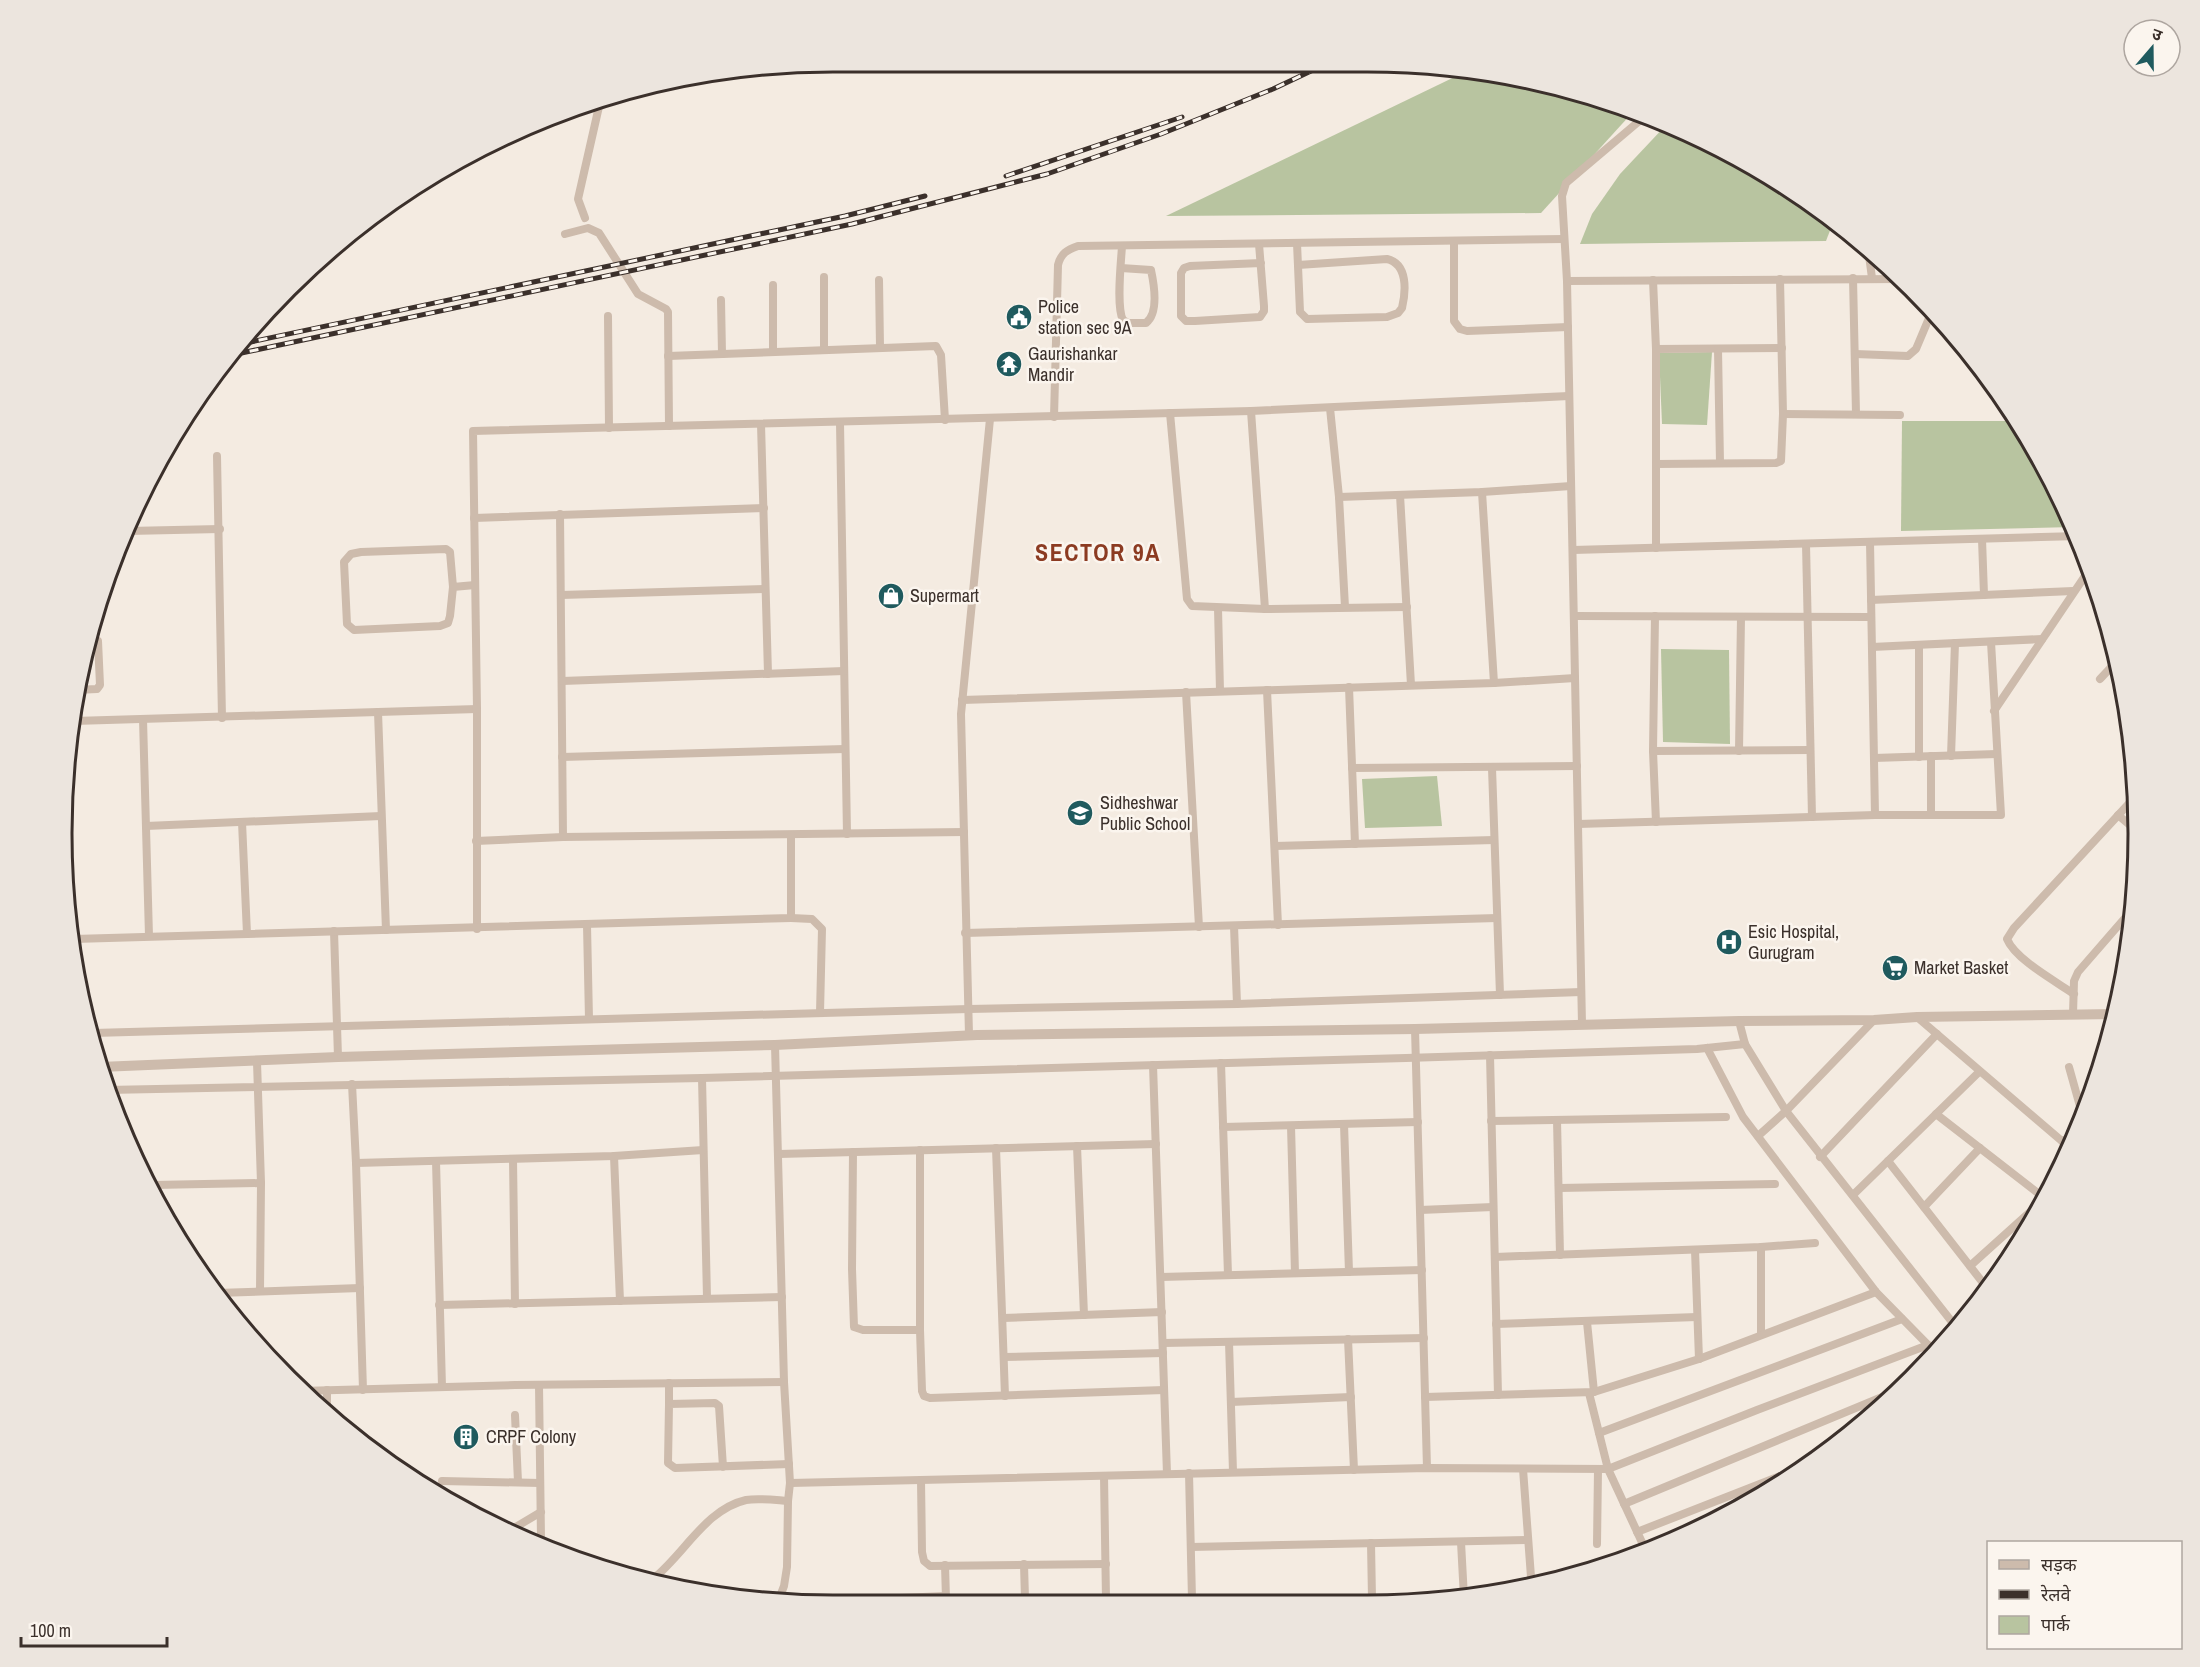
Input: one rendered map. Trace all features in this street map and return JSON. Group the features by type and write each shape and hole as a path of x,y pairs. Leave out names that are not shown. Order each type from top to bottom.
{"street":[{"path":"582,212 578,199 598,109"},
{"path":"1582,1024 1567,281 1562,196 1566,183 1638,122"},
{"path":"565,234 588,228 599,233 638,294 667,310 669,426"},
{"path":"1054,417 1058,265 1060,256 1068,249 1078,246 1564,239"},
{"path":"1454,241 1454,321 1460,329 1467,331 1568,327"},
{"path":"1297,243 1300,312 1307,319 1387,317 1398,313 1402,308 1403,271 1395,261 1387,259 1298,264"},
{"path":"1259,244 1261,263 1264,306 1260,317 1186,321 1181,316 1181,273 1184,268 1261,263"},
{"path":"1121,268 1151,270 1154,309 1152,317 1146,322 1128,323 1120,316 1121,268 1122,246"},
{"path":"1870,262 1872,278"},
{"path":"824,277 824,350"},
{"path":"1853,278 1856,414"},
{"path":"1656,464 1776,463 1781,461 1784,414 1780,279"},
{"path":"1567,281 1888,279"},
{"path":"879,280 880,347"},
{"path":"1653,280 1656,349 1656,548"},
{"path":"773,285 773,352"},
{"path":"721,300 722,354"},
{"path":"609,316 609,428"},
{"path":"1855,354 1908,356 1916,349 1928,320"},
{"path":"668,356 932,345 940,349 945,420"},
{"path":"1656,349 1782,348"},
{"path":"1718,349 1720,463"},
{"path":"477,929 473,431 1251,411 1569,396"},
{"path":"1330,408 1339,498 1345,607"},
{"path":"1251,411 1265,609"},
{"path":"1170,413 1187,599 1192,606 1265,609 1407,607"},
{"path":"1784,414 1900,416"},
{"path":"969,1035 965,933 962,700 990,419"},
{"path":"840,423 846,834"},
{"path":"761,424 768,674"},
{"path":"217,456 222,718"},
{"path":"1339,498 1571,486"},
{"path":"1482,492 1494,683"},
{"path":"1400,495 1411,685"},
{"path":"474,518 764,507"},
{"path":"560,514 563,837"},
{"path":"135,531 219,529"},
{"path":"1573,550 2067,536"},
{"path":"1982,539 1984,595"},
{"path":"1870,542 1875,815"},
{"path":"1806,544 1812,817"},
{"path":"446,549 450,552 453,587 448,623 440,626 354,630 347,624 344,562 351,554 446,549"},
{"path":"1994,712 2083,577"},
{"path":"453,587 475,585"},
{"path":"561,595 765,589"},
{"path":"1871,600 2073,591"},
{"path":"1218,608 1220,691"},
{"path":"1574,616 1871,617"},
{"path":"1654,616 1653,751 1656,822"},
{"path":"1739,751 1741,617"},
{"path":"1872,647 2042,639"},
{"path":"86,690 97,689 100,685 99,641"},
{"path":"1578,824 1875,815 2001,815 1991,642"},
{"path":"1951,756 1955,643"},
{"path":"1919,645 1919,757"},
{"path":"2100,679 2109,669"},
{"path":"562,681 844,671"},
{"path":"962,700 1494,683 1575,678"},
{"path":"1349,687 1355,844"},
{"path":"1267,690 1278,925"},
{"path":"1186,692 1198,927"},
{"path":"81,721 477,709"},
{"path":"378,712 386,930"},
{"path":"143,719 149,936"},
{"path":"562,757 845,749"},
{"path":"1653,751 1810,750"},
{"path":"1874,758 1997,754"},
{"path":"1931,756 1931,815"},
{"path":"1352,768 1577,766"},
{"path":"1492,768 1500,995"},
{"path":"2074,994 2025,960 2007,939 2014,928 2127,806"},
{"path":"2118,815 2128,823"},
{"path":"146,826 381,816"},
{"path":"242,822 248,934"},
{"path":"476,842 563,837 963,832"},
{"path":"791,835 791,918"},
{"path":"1275,846 1494,840"},
{"path":"965,933 1497,918"},
{"path":"80,939 813,919 822,929 820,1013"},
{"path":"2073,1014 2074,981 2083,966 2122,921"},
{"path":"587,925 589,1019"},
{"path":"1234,926 1237,1004"},
{"path":"334,932 338,1057"},
{"path":"99,1033 1581,993"},
{"path":"109,1067 338,1057 775,1045 969,1035 1415,1029 2106,1014"},
{"path":"1917,1017 2062,1141"},
{"path":"1758,1136 1786,1111 1874,1020"},
{"path":"1739,1021 1745,1044 1786,1111 1951,1321"},
{"path":"1415,1029 1427,1468"},
{"path":"1820,1157 1937,1034"},
{"path":"117,1090 702,1078 1417,1058 1707,1048 1745,1044"},
{"path":"775,1045 784,1382 790,1483 787,1567 781,1593"},
{"path":"1707,1048 1743,1117 1876,1292 1930,1346"},
{"path":"1490,1055 1498,1395"},
{"path":"257,1062 261,1183 260,1292"},
{"path":"1221,1063 1228,1275"},
{"path":"1153,1065 1167,1474"},
{"path":"2069,1067 2079,1102"},
{"path":"1853,1195 1979,1072"},
{"path":"702,1078 706,1298"},
{"path":"352,1084 363,1390"},
{"path":"1936,1114 2037,1193"},
{"path":"1491,1121 1726,1117"},
{"path":"1557,1120 1560,1255"},
{"path":"1223,1127 1418,1122"},
{"path":"1344,1124 1349,1272"},
{"path":"1291,1126 1295,1273"},
{"path":"779,1154 1156,1144"},
{"path":"1077,1146 1084,1315"},
{"path":"996,1148 1005,1396"},
{"path":"1923,1207 1980,1148"},
{"path":"356,1163 614,1156 703,1150"},
{"path":"920,1150 920,1330 924,1396 930,1398 1164,1390"},
{"path":"854,1152 852,1269 854,1327 863,1330 920,1330"},
{"path":"614,1156 620,1301"},
{"path":"513,1159 515,1304"},
{"path":"436,1161 442,1387"},
{"path":"1888,1161 1982,1282"},
{"path":"159,1185 261,1183"},
{"path":"1559,1188 1774,1184"},
{"path":"1420,1210 1493,1207"},
{"path":"1970,1266 2024,1217"},
{"path":"1495,1257 1815,1244"},
{"path":"1761,1247 1761,1334"},
{"path":"1695,1250 1699,1359"},
{"path":"1161,1277 1422,1270"},
{"path":"226,1293 360,1288"},
{"path":"1425,1397 1592,1392 1699,1359 1876,1292"},
{"path":"439,1305 782,1297"},
{"path":"1003,1318 1162,1312"},
{"path":"1496,1324 1697,1317"},
{"path":"1599,1433 1902,1319"},
{"path":"1587,1322 1592,1392 1599,1433 1608,1469 1642,1543"},
{"path":"1163,1343 1424,1338"},
{"path":"1348,1339 1354,1470"},
{"path":"1228,1342 1233,1472"},
{"path":"790,1483 1427,1468 1608,1469 1757,1410 1925,1350"},
{"path":"1004,1357 1163,1353"},
{"path":"315,1390 784,1382"},
{"path":"669,1383 668,1463 671,1467 789,1464"},
{"path":"539,1385 541,1536"},
{"path":"327,1390 327,1402"},
{"path":"1230,1402 1351,1397"},
{"path":"1624,1504 1876,1400"},
{"path":"669,1404 715,1403 719,1406 723,1467"},
{"path":"515,1414 518,1482"},
{"path":"1523,1469 1531,1576"},
{"path":"1597,1544 1598,1470"},
{"path":"1189,1473 1192,1595"},
{"path":"1104,1476 1106,1595"},
{"path":"921,1480 924,1561 930,1566 1106,1564"},
{"path":"442,1481 540,1483"},
{"path":"1637,1532 1755,1488"},
{"path":"658,1574 715,1516 733,1504 748,1500 788,1501"},
{"path":"517,1525 540,1512"},
{"path":"1191,1547 1528,1540"},
{"path":"1461,1542 1463,1588"},
{"path":"1371,1543 1372,1595"},
{"path":"1024,1564 1025,1595"},
{"path":"945,1565 946,1595"}],"green space":[{"path":"1453,78 1515,87 1564,98 1627,118 1541,213 1166,216"},
{"path":"1660,131 1747,174 1790,200 1830,229 1826,241 1580,244 1592,214 1620,174"},
{"path":"1712,352 1707,425 1662,424 1659,353"},
{"path":"1902,421 2007,421 2026,453 2063,527 1901,531"},
{"path":"1661,649 1729,650 1730,744 1663,742"},
{"path":"1437,776 1442,826 1365,828 1362,779"}],"railway":[{"path":"243,353 852,224 1047,174 1161,134 1309,72"},
{"path":"1006,176 1182,117"},
{"path":"252,342 845,216 925,196"}],"place":[{"name":"Police station sec 9A","path":"1019,317"},
{"name":"Gaurishankar Mandir","path":"1009,364"},
{"name":"Supermart","path":"891,596"},
{"name":"Sidheshwar Public School","path":"1080,813"},
{"name":"Esic Hospital, Gurugram","path":"1729,942"},
{"name":"Market Basket","path":"1895,968"},
{"name":"CRPF Colony","path":"466,1437"}],"district":[{"name":"SECTOR 9A","path":"1098,553"}]}
